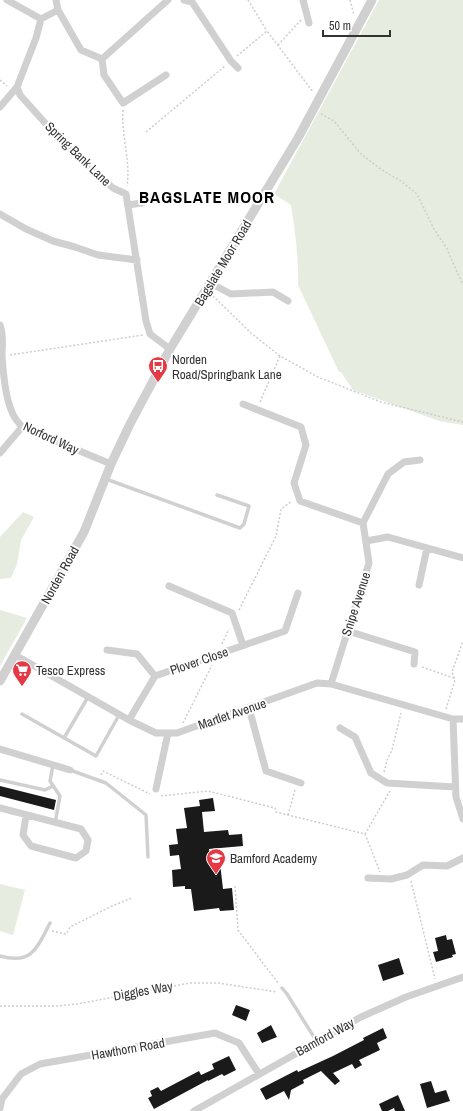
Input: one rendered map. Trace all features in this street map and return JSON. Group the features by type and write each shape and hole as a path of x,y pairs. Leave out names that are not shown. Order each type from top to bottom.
{"street":[{"path":"8,0 41,19"},
{"path":"56,0 58,10 81,50 102,59"},
{"path":"102,59 168,0"},
{"path":"184,0 192,2 231,61 238,68"},
{"path":"303,0 309,23"},
{"name":"Bagslate Moor Road","path":"111,464 130,424 170,349 320,100 372,0"},
{"path":"0,107 17,87 36,38 41,19 58,10"},
{"path":"102,59 104,75 123,103 166,75"},
{"name":"Spring Bank Lane","path":"17,87 20,95 64,144 113,188 126,194"},
{"path":"126,194 146,321 150,334 170,349"},
{"path":"128,205 142,203"},
{"path":"0,214 26,229 53,240 98,255 137,260"},
{"path":"208,286 232,294 273,292 288,301"},
{"name":"Norford Way","path":"0,325 2,357 8,398 11,411 22,427 111,464"},
{"path":"243,404 301,427 306,445 294,483 300,501 363,523 388,474 404,462 420,460"},
{"path":"0,453 22,427"},
{"name":"Norden Road","path":"0,681 84,532 111,464"},
{"name":"Snipe Avenue","path":"331,684 370,562 363,523"},
{"path":"366,541 388,537 463,558"},
{"path":"419,585 427,548"},
{"path":"169,586 232,613 234,619"},
{"name":"Plover Close","path":"129,720 155,676 285,631 298,593"},
{"name":"Plover Close","path":"234,619 244,645"},
{"path":"348,631 415,652 414,664"},
{"name":"Plover Close","path":"107,650 137,654 155,676"},
{"name":"Martlet Avenue","path":"15,655 119,715 156,733 177,733 317,684 331,684 453,719 463,719"},
{"path":"249,708 266,771 299,782"},
{"path":"453,719 455,788 456,797 463,819"},
{"path":"340,728 355,736 371,773 387,783 455,788"},
{"path":"156,789 168,733"},
{"path":"0,749 70,770"},
{"path":"455,769 463,768"},
{"path":"0,808 26,816 81,829 88,840 86,851 76,858 31,846 22,835 26,816"},
{"path":"368,878 391,879 409,874 423,865 447,866 463,858"},
{"name":"Bamford Way","path":"194,1111 361,1017 406,998 463,978"},
{"name":"Hawthorn Road","path":"0,1108 2,1099 21,1074 40,1064 215,1033 239,1043 259,1074"}],"lane":[{"path":"105,479 240,528 244,524 249,506 217,495"},
{"path":"64,738 88,697"},
{"path":"22,714 96,756 119,715"},
{"path":"53,765 50,781 59,792 60,796 55,823"},
{"path":"70,770 106,783 146,815 148,857"},
{"path":"0,780 45,790 53,786"},
{"path":"0,956 11,959 20,959 26,956 35,950 50,923"},
{"path":"282,988 317,1042"}],"path":[{"path":"248,0 267,32 320,100"},
{"path":"350,0 354,14 361,22"},
{"path":"278,45 307,14"},
{"path":"146,132 267,32"},
{"path":"123,103 123,133 128,184 126,194"},
{"path":"314,110 334,121 361,154 382,170 401,181 417,194 434,229 446,247 463,285"},
{"path":"208,286 251,333 280,356 318,377 382,402 463,422"},
{"path":"2,357 150,334"},
{"path":"256,409 280,356"},
{"path":"177,733 276,536 281,510 298,496"},
{"path":"444,716 455,680 452,672 463,641"},
{"path":"414,664 454,678"},
{"path":"383,780 387,760 392,750 398,728 403,704"},
{"path":"98,780 103,771 154,796 208,791 275,808 276,812 366,834"},
{"path":"288,815 299,782"},
{"path":"383,879 366,834 394,783"},
{"path":"409,874 436,987"},
{"path":"235,886 238,930 282,988"},
{"path":"46,929 66,934 70,927 112,906 132,898"},
{"name":"Diggles Way","path":"0,1006 57,1006 77,1004 190,983 218,983 287,994"}],"shaded area":[{"path":"379,0 463,0 463,425 439,421 353,390 341,372 339,372 298,285 297,255 291,205 274,194"},
{"path":"23,512 34,517 21,540 17,564 11,578 0,579 0,537"},
{"path":"0,610 27,618 0,666"},
{"path":"0,884 25,890 13,935 0,931"}],"building":[{"path":"0,786 56,800 54,810 0,796"},
{"path":"213,798 215,811 202,812 204,832 228,830 229,835 242,834 243,846 209,849 211,864 220,863 223,889 232,888 234,910 220,911 219,908 194,911 191,889 185,889 185,886 173,887 172,870 181,869 179,855 170,856 169,845 178,844 176,829 187,828 184,808 200,806 199,800"},
{"path":"446,935 447,940 452,939 456,954 452,955 453,957 436,962 433,952 438,951 435,938"},
{"path":"399,958 404,974 383,981 378,965"},
{"path":"236,1005 250,1010 246,1021 232,1015"},
{"path":"271,1025 277,1037 262,1043 257,1033"},
{"path":"383,1028 387,1038 377,1043 380,1050 359,1060 362,1065 355,1069 352,1064 333,1073 340,1081 335,1085 321,1071 303,1080 304,1083 291,1090 289,1100 284,1091 266,1100 260,1089 297,1070 298,1072 333,1056"},
{"path":"229,1056 236,1070 224,1076 222,1074 208,1080 154,1109 148,1098 152,1096 150,1091 158,1087 161,1091 199,1071 201,1075 214,1069 212,1064"},
{"path":"431,1081 435,1093 446,1090 450,1101 427,1108 420,1084"},
{"path":"398,1095 405,1111 395,1111 394,1108 388,1111 382,1111 379,1104"}],"place":[{"name":"Norden Road/Springbank Lane","path":"158,383"},
{"name":"Tesco Express","path":"22,687"},
{"name":"Bamford Academy","path":"216,875"}],"district":[{"name":"BAGSLATE MOOR","path":"207,196"}]}
